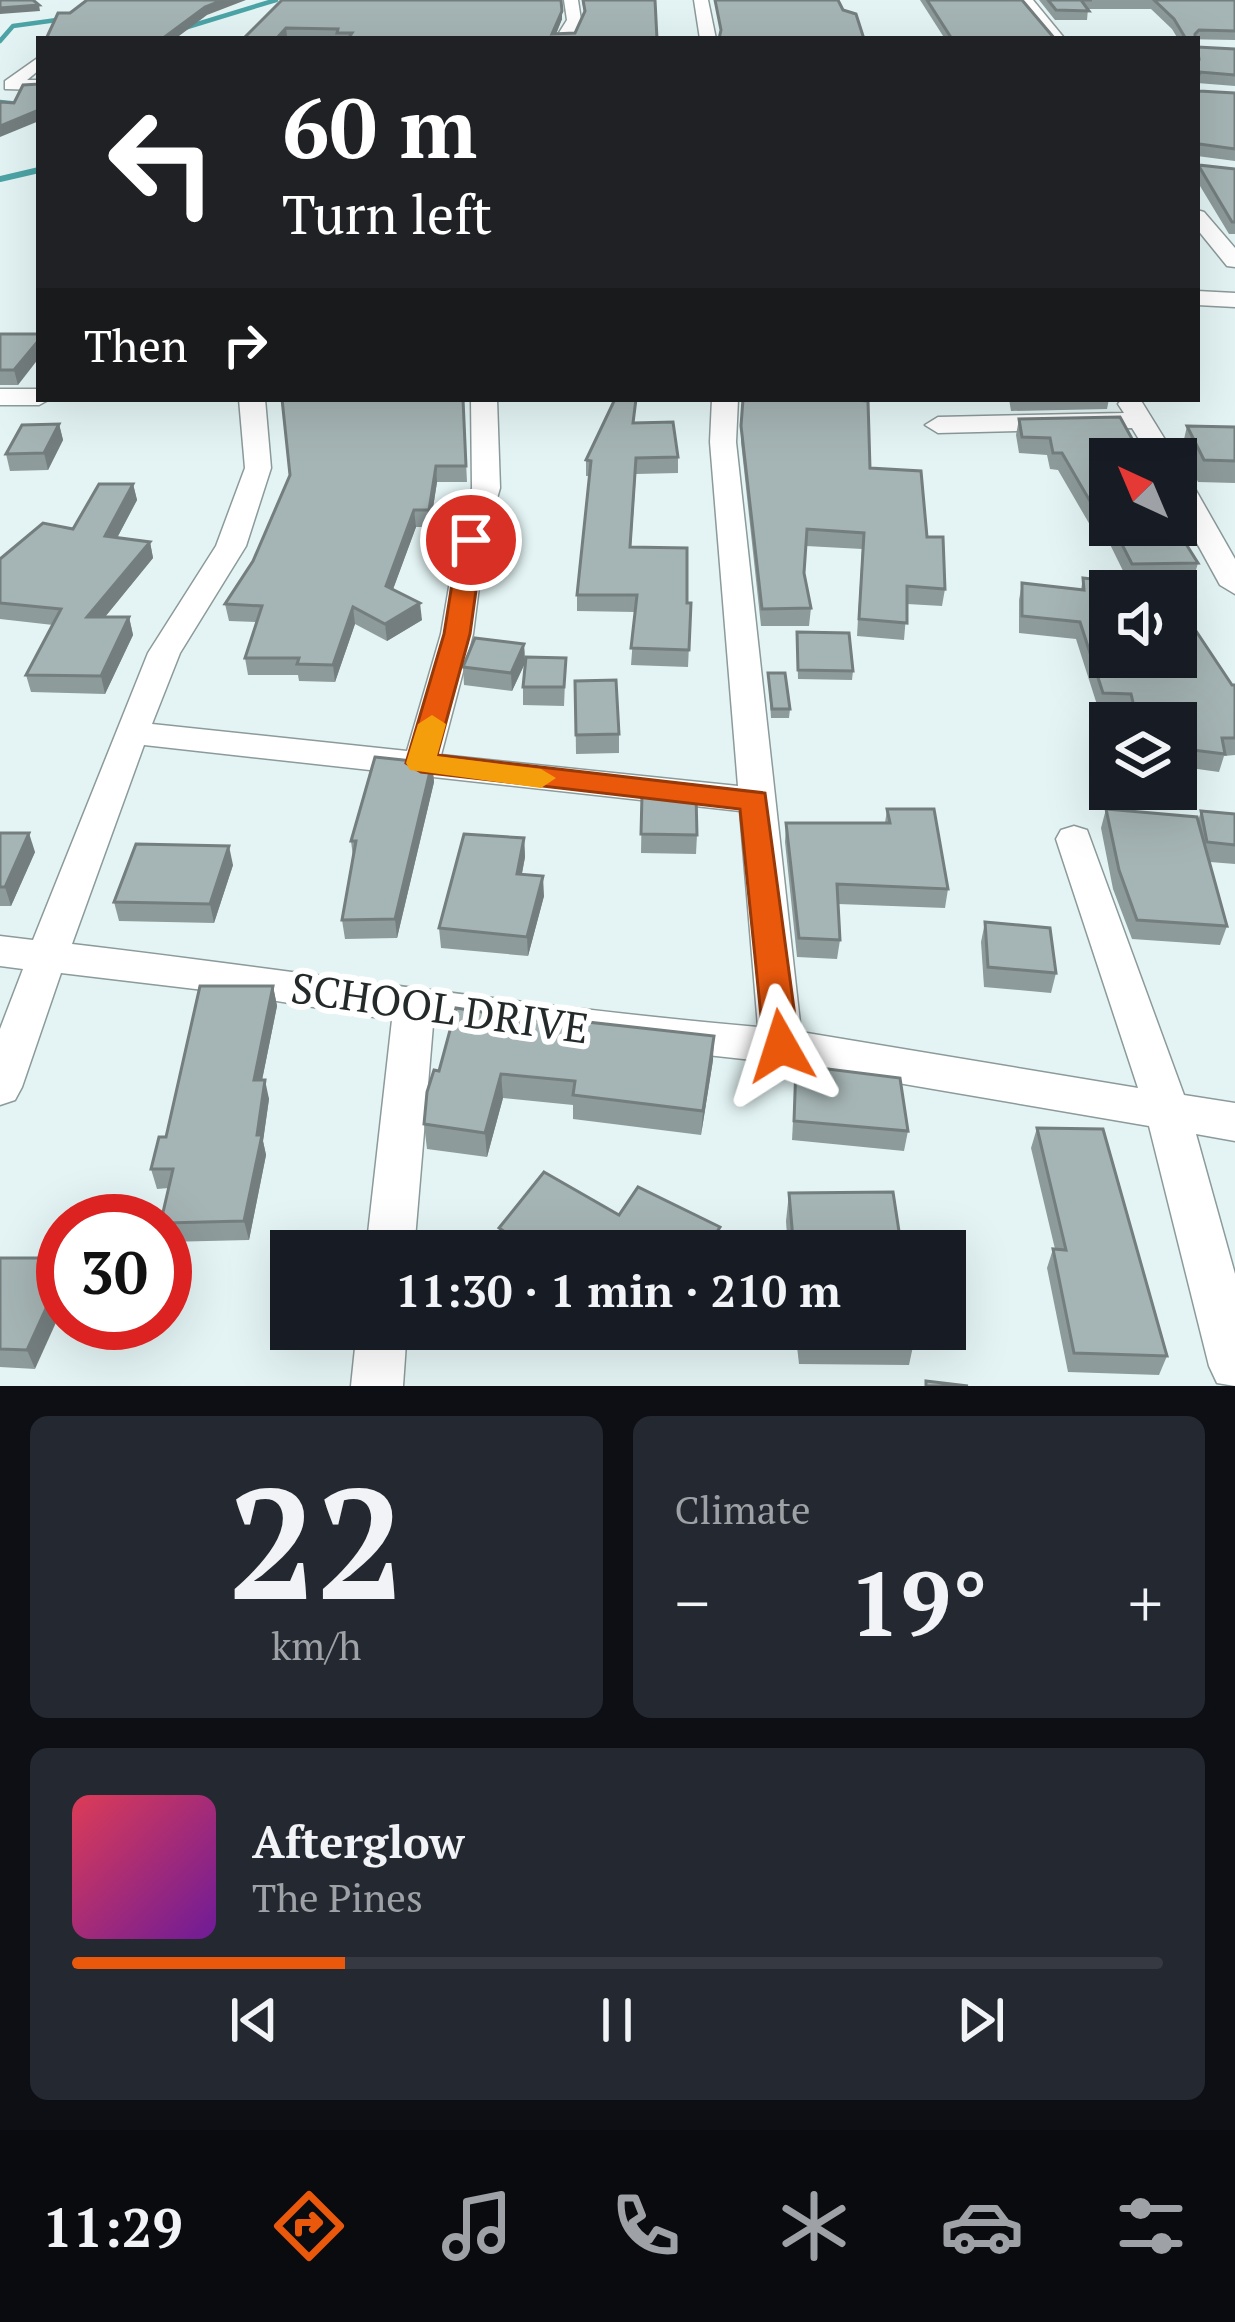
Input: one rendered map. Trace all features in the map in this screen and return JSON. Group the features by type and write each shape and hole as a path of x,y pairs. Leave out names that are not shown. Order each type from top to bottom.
{"street":[{"path":"565,36 574,20 572,0"},
{"path":"701,0 707,36"},
{"path":"1025,0 1055,36"},
{"path":"6,88 36,64"},
{"path":"6,88 36,85"},
{"path":"1200,220 1235,261"},
{"path":"1200,298 1235,300"},
{"path":"0,397 36,397"},
{"path":"0,1087 92,833 164,653 231,546 258,468 252,402"},
{"path":"421,763 457,634 471,540 485,488 484,402"},
{"path":"725,402 723,442 754,800 781,1046"},
{"path":"938,424 1135,410 1152,438"},
{"path":"1197,517 1235,585"},
{"path":"134,733 754,800"},
{"path":"1074,839 1168,1112 1235,1366"},
{"name":"SCHOOL DRIVE","path":"0,951 414,1008 503,1013 622,1031 781,1046 1235,1122"},
{"path":"392,1230 414,1008"},
{"path":"377,1386 380,1350"}],"building":[{"path":"0,0 33,0 39,5 0,8"},
{"path":"87,0 223,0 205,7 166,36 47,36 58,13 70,13"},
{"path":"282,0 561,0 562,11 552,34 575,33 585,11 583,0 655,0 657,36 350,36 352,33 337,33 338,29 286,28 279,36 246,36"},
{"path":"715,0 838,0 843,10 856,14 863,36 720,36"},
{"path":"927,0 1022,0 1052,36 950,36"},
{"path":"1048,0 1081,0 1089,11 1056,10"},
{"path":"1154,0 1235,0 1235,31 1199,30 1195,36 1184,36"},
{"path":"1200,47 1235,49 1235,75 1200,72"},
{"path":"36,84 36,111 0,126 0,102 14,103 23,85"},
{"path":"1200,91 1235,93 1235,149 1200,144"},
{"path":"1200,165 1235,169 1232,222 1200,168"},
{"path":"0,334 36,334 36,344 14,370 0,370"},
{"path":"282,402 463,402 466,466 436,466 429,510 414,510 386,586 420,603 385,624 353,607 333,665 297,664 299,658 245,658 262,606 225,604 253,561 290,475"},
{"path":"614,402 636,402 633,423 673,422 678,457 636,458 630,547 687,548 689,650 631,648 637,595 577,595 591,461 586,460"},
{"path":"743,402 868,402 870,468 921,471 927,537 943,537 945,589 907,586 907,623 859,619 864,533 807,529 804,573 811,608 762,609 741,426"},
{"path":"1120,417 1132,438 1089,438 1089,499 1062,453 1053,453 1050,438 1022,437 1019,419"},
{"path":"59,424 44,453 6,454 22,425"},
{"path":"1187,426 1235,427 1235,461 1204,460"},
{"path":"99,484 133,484 105,536 150,542 87,617 129,617 101,676 26,675 61,609 0,603 0,559 43,523 73,529"},
{"path":"1123,546 1187,546 1198,563 1132,564"},
{"path":"1083,578 1089,579 1089,650 1080,622 1022,616 1022,583 1084,590"},
{"path":"797,632 849,633 853,671 798,670"},
{"path":"1197,632 1235,685 1235,738 1222,738 1225,754 1197,751 1197,702 1133,702 1131,694 1103,693 1098,678 1197,678"},
{"path":"475,638 524,644 511,673 463,667"},
{"path":"526,657 566,658 564,687 523,687"},
{"path":"768,673 785,673 790,709 772,709"},
{"path":"616,680 619,734 576,735 575,681"},
{"path":"375,757 432,763 395,919 342,920 356,841 351,841"},
{"path":"642,795 696,795 697,835 641,834"},
{"path":"887,809 934,809 948,889 837,884 840,940 799,938 786,823 890,823"},
{"path":"1106,810 1197,817 1227,926 1137,920 1119,870"},
{"path":"1201,811 1235,814 1235,845 1207,842"},
{"path":"0,833 29,833 5,887 0,887"},
{"path":"464,834 524,838 517,874 543,876 527,937 439,928"},
{"path":"136,844 229,846 210,904 114,902"},
{"path":"985,922 1050,928 1056,973 988,967"},
{"path":"200,986 273,986 254,1080 265,1080 257,1135 262,1135 244,1221 192,1222 192,1194 167,1194 173,1169 151,1169 159,1137 166,1137"},
{"path":"456,1008 586,1028 587,1022 714,1036 703,1111 573,1095 575,1081 501,1074 485,1133 424,1124 427,1092 434,1070 439,1071"},
{"path":"796,1065 900,1078 908,1131 794,1121"},
{"path":"1037,1128 1103,1129 1167,1356 1074,1353 1053,1249 1066,1250"},
{"path":"544,1172 619,1215 638,1187 720,1227 718,1230 499,1228"},
{"path":"893,1192 899,1230 792,1230 789,1193"},
{"path":"0,1258 36,1258 36,1330 27,1350 0,1349"},
{"path":"926,1381 968,1386 926,1386"}],"waterway":[{"path":"181,29 276,0"},
{"path":"0,41 13,26 64,19"},
{"path":"0,102 36,106"},
{"path":"0,179 36,171"}],"slow traffic":[{"path":"432,724 421,763 541,778"}],"route":[{"path":"471,540 457,634 421,763 754,800 781,1046"}]}
